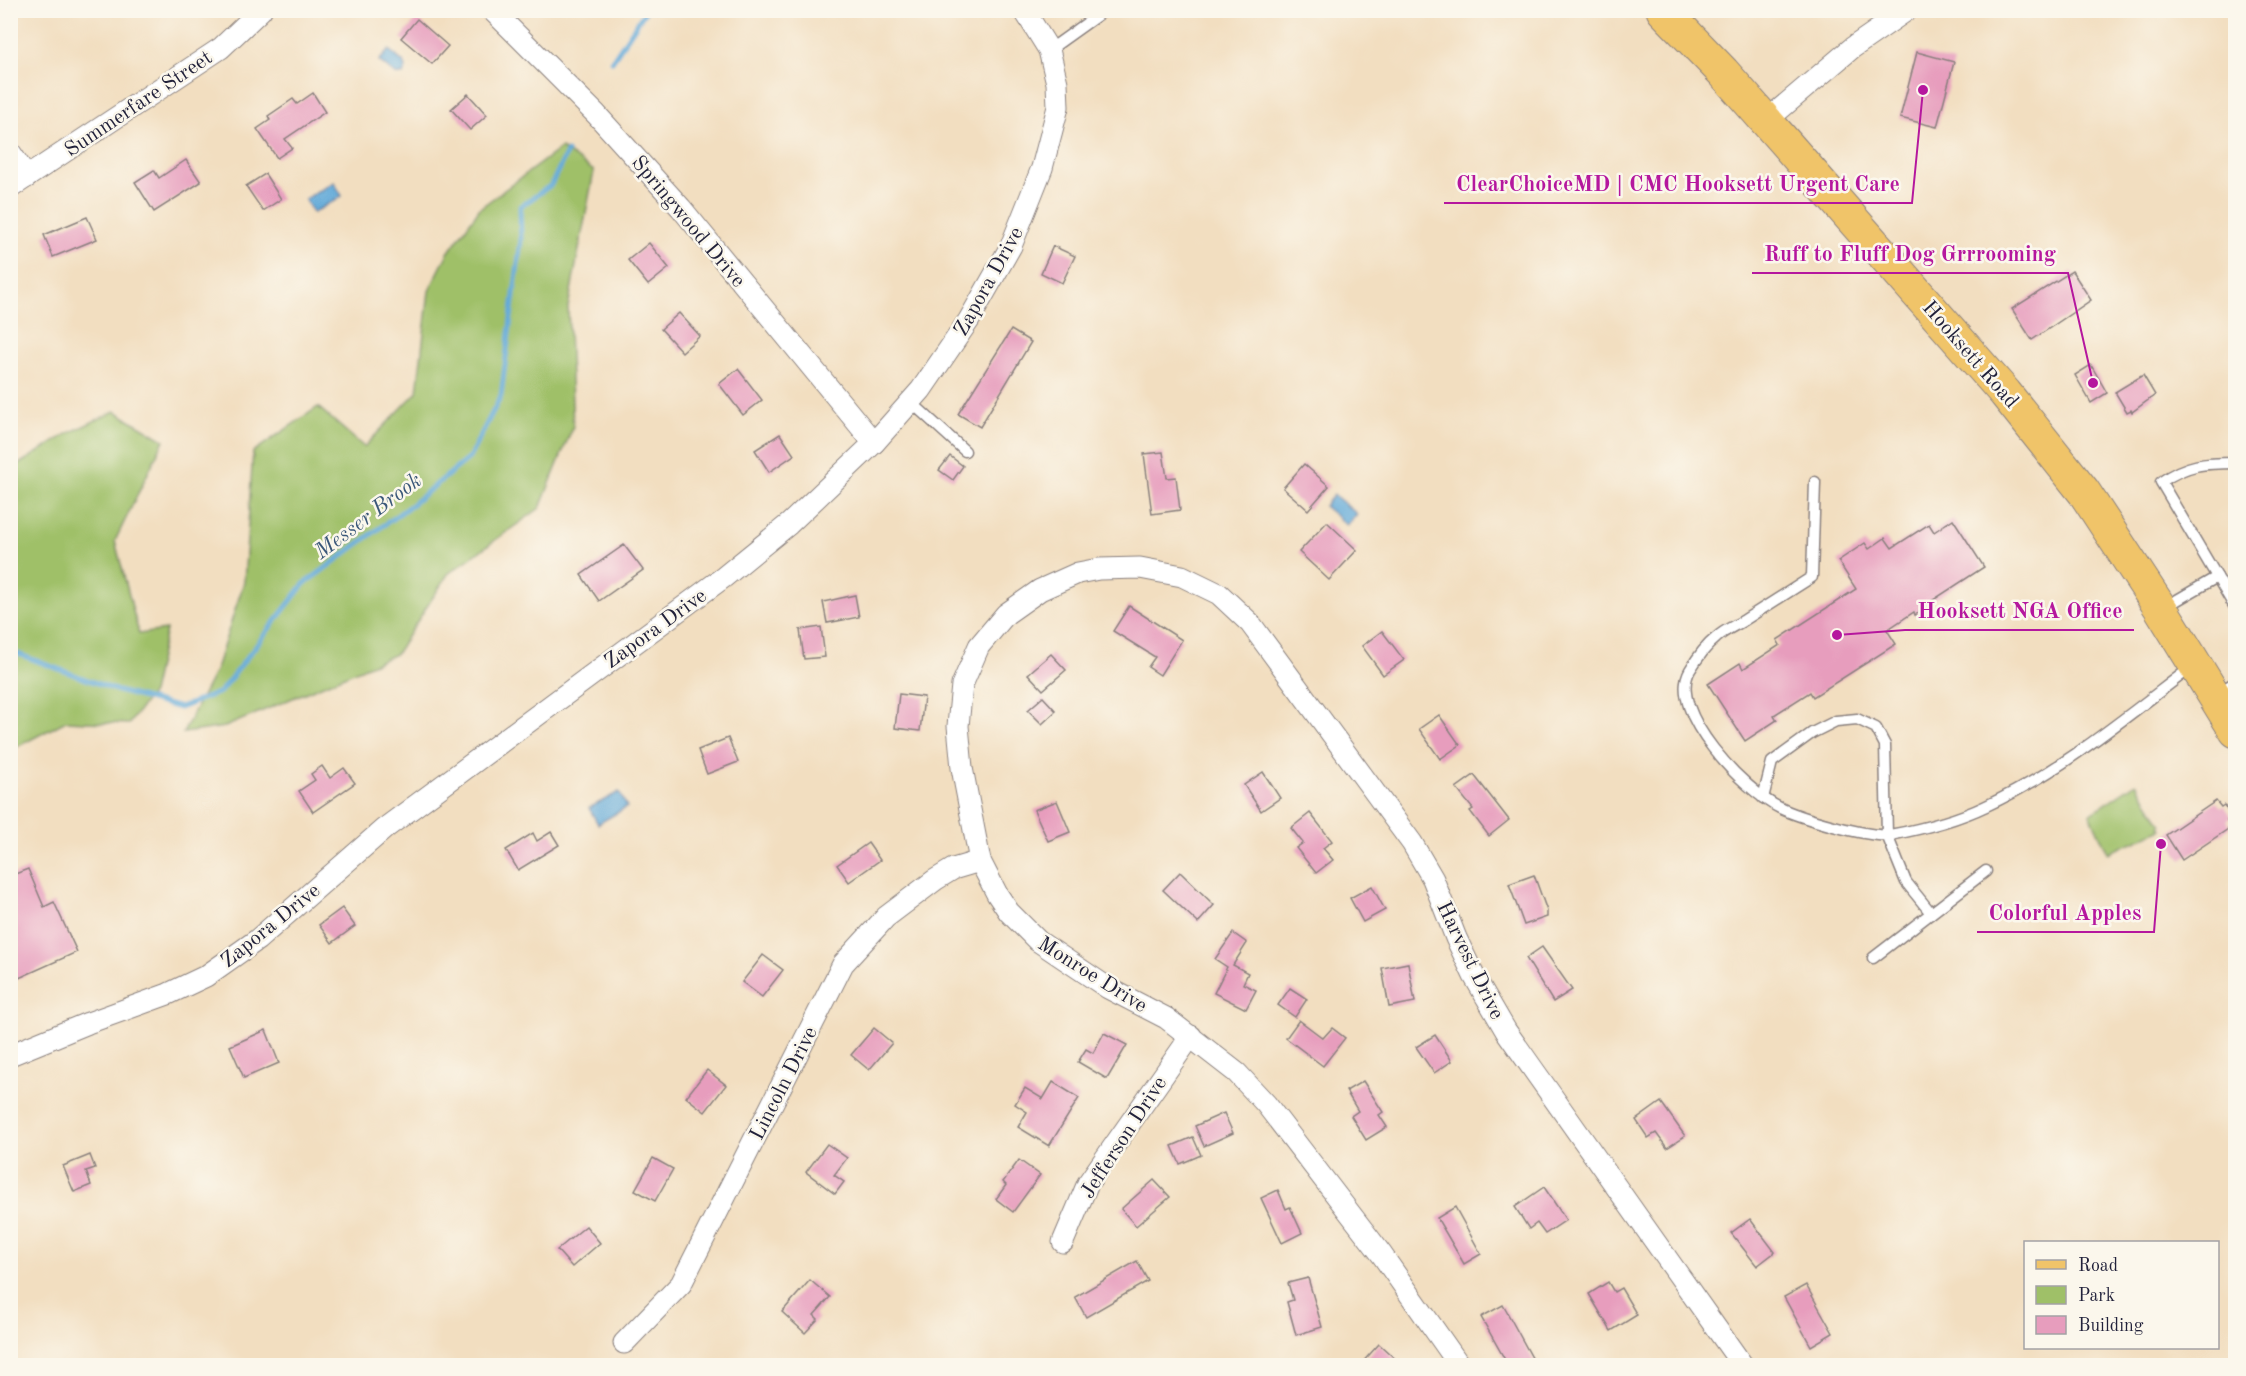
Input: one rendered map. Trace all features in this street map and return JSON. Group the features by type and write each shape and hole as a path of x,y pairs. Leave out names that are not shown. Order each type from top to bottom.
{"main road":[{"name":"Hooksett Road","path":"1663,10 1723,72 2005,393 2084,492 2196,664 2225,688 2235,731"}],"street":[{"name":"Summerfare Street","path":"19,183 220,48 261,10"},
{"name":"Springwood Drive","path":"492,10 596,114 681,208 874,443"},
{"name":"Zapora Drive","path":"10,1055 168,994 214,970 257,940 384,829 724,578 789,524 874,443 921,390 969,320 1011,246 1042,168 1058,107 1057,83 1049,50 1024,10"},
{"path":"1766,121 1852,48 1907,10"},
{"path":"10,152 19,183"},
{"name":"Monroe Drive","path":"1182,576 1140,568 1099,568 1078,573 1040,590 1006,614 979,646 962,685 958,726 962,768 980,861 1009,912 1038,941 1108,988 1166,1018 1237,1073 1266,1104 1382,1255 1460,1365"},
{"name":"Harvest Drive","path":"1182,576 1219,594 1250,623 1412,843 1433,879 1474,976 1506,1031 1743,1365"},
{"name":"Lincoln Drive","path":"624,1343 681,1284 843,964 886,917 935,880 954,869 980,861"},
{"name":"Jefferson Drive","path":"1063,1242 1088,1183 1191,1036"}],"lane":[{"path":"1049,50 1105,10"},
{"path":"910,402 965,451"},
{"path":"2235,462 2206,463 2172,474 2161,482 2235,609"},
{"path":"1815,483 1812,577 1715,638 1689,671 1684,688 1690,711 1708,742 1743,781 1763,798 1780,808 1857,831 1887,835 1984,808 2018,791 2102,735 2196,664"},
{"path":"2161,609 2217,576"},
{"path":"1763,798 1772,762 1812,734 1836,721 1857,719 1876,728 1885,745 1887,835 1906,882 1931,913"},
{"path":"1873,958 1986,872"}],"green space":[{"path":"561,148 594,171 568,307 573,426 540,508 448,574 396,654 225,727 183,733 216,669 244,582 253,452 318,407 364,447 417,392 429,291 448,253 480,208"},
{"path":"115,411 164,440 115,541 139,634 166,630 152,693 129,724 66,721 11,750 11,469 67,434"},
{"path":"2136,783 2162,824 2160,826 2162,829 2108,853 2090,814"}],"water":[{"path":"389,50 404,63 406,67 403,75 395,74 379,61"},
{"path":"334,182 342,196 313,213 305,199"},
{"path":"1334,495 1357,514 1347,525 1324,506"},
{"path":"619,792 627,807 598,824 589,808"}],"building":[{"path":"417,19 448,46 432,64 401,38"},
{"path":"1917,52 1954,62 1937,127 1900,118"},
{"path":"313,93 325,112 285,139 292,148 277,158 257,129 270,120 268,116 293,99 297,104"},
{"path":"468,94 487,115 470,130 451,109"},
{"path":"186,160 201,182 154,212 135,182 154,170 159,178"},
{"path":"265,174 281,199 263,211 246,186"},
{"path":"87,217 97,239 53,257 44,235"},
{"path":"649,243 669,268 648,285 628,260"},
{"path":"1053,246 1075,256 1062,283 1041,273"},
{"path":"2072,271 2091,300 2032,340 2012,309"},
{"path":"679,313 700,336 682,352 661,329"},
{"path":"1011,330 1031,342 980,427 958,414"},
{"path":"2091,365 2107,393 2091,403 2075,375"},
{"path":"738,369 762,400 743,415 719,384"},
{"path":"2143,375 2155,395 2132,412 2131,410 2127,412 2115,392"},
{"path":"780,434 794,455 769,472 755,450"},
{"path":"1163,452 1167,478 1176,477 1180,510 1152,514 1144,454"},
{"path":"950,456 963,466 953,480 939,470"},
{"path":"1304,464 1329,486 1308,510 1283,488"},
{"path":"1953,519 1984,567 1927,604 1928,606 1915,615 1914,612 1887,630 1896,644 1813,697 1810,692 1774,715 1777,720 1745,741 1708,684 1740,663 1743,669 1780,645 1777,640 1856,589 1838,561 1865,543 1869,549 1885,538 1892,548 1929,524 1934,532"},
{"path":"1327,522 1357,550 1329,580 1299,552"},
{"path":"624,545 643,570 599,601 581,575"},
{"path":"855,595 859,617 827,623 823,602"},
{"path":"1129,606 1182,640 1160,675 1148,667 1155,657 1113,631"},
{"path":"821,627 825,657 804,659 800,630"},
{"path":"1382,631 1404,660 1383,675 1362,646"},
{"path":"1051,654 1066,670 1043,690 1028,674"},
{"path":"899,694 924,697 920,731 895,728"},
{"path":"1043,697 1056,711 1042,724 1028,710"},
{"path":"1439,715 1460,745 1440,759 1419,729"},
{"path":"728,738 738,762 707,774 698,750"},
{"path":"322,766 330,778 344,768 355,783 313,812 299,791 315,780 311,774"},
{"path":"1263,772 1280,798 1261,811 1244,785"},
{"path":"1474,775 1509,820 1489,836 1470,811 1473,809 1456,788"},
{"path":"1057,801 1070,832 1048,841 1034,810"},
{"path":"2216,801 2221,807 2224,805 2232,817 2227,820 2231,827 2182,860 2166,835"},
{"path":"1310,813 1332,841 1323,848 1333,860 1316,873 1296,848 1303,843 1291,828"},
{"path":"551,832 559,845 518,870 506,850 533,833 537,841"},
{"path":"868,843 880,860 849,882 837,865"},
{"path":"28,869 44,907 54,902 77,952 10,982 10,876"},
{"path":"1180,872 1214,905 1198,923 1163,890"},
{"path":"1534,875 1547,917 1524,925 1509,884"},
{"path":"1372,886 1385,910 1363,922 1350,898"},
{"path":"342,908 355,926 332,943 319,925"},
{"path":"1233,933 1247,943 1233,965 1248,973 1243,984 1256,990 1246,1009 1214,993 1227,967 1215,959"},
{"path":"1542,947 1572,990 1553,1002 1526,958"},
{"path":"763,955 783,970 762,997 742,982"},
{"path":"1408,963 1415,1002 1389,1007 1382,968"},
{"path":"1290,988 1307,999 1295,1017 1278,1005"},
{"path":"1299,1020 1323,1038 1332,1028 1345,1038 1323,1066 1286,1038"},
{"path":"874,1028 892,1043 869,1070 851,1055"},
{"path":"266,1030 279,1063 244,1078 230,1046"},
{"path":"1104,1033 1127,1045 1107,1079 1078,1062 1086,1049 1093,1053"},
{"path":"1435,1035 1452,1061 1434,1073 1416,1047"},
{"path":"707,1070 726,1085 705,1112 686,1097"},
{"path":"1363,1081 1383,1112 1379,1115 1387,1127 1366,1140 1351,1116 1358,1111 1346,1091"},
{"path":"1053,1082 1079,1098 1049,1146 1018,1127 1027,1112 1015,1104 1025,1088 1043,1099"},
{"path":"1661,1102 1685,1136 1667,1148 1656,1133 1648,1138 1636,1120"},
{"path":"1224,1113 1233,1133 1204,1146 1195,1126"},
{"path":"1193,1137 1201,1155 1180,1164 1172,1146"},
{"path":"827,1144 847,1158 834,1175 844,1182 835,1194 806,1172"},
{"path":"90,1155 95,1168 86,1171 91,1185 74,1192 63,1166"},
{"path":"653,1158 673,1169 655,1201 635,1190"},
{"path":"1019,1160 1040,1175 1013,1212 996,1199 1006,1185 1003,1182"},
{"path":"1154,1180 1170,1197 1136,1226 1121,1209"},
{"path":"1544,1187 1566,1220 1545,1234 1537,1223 1529,1229 1515,1207"},
{"path":"1278,1190 1286,1209 1290,1207 1302,1233 1282,1243 1261,1198"},
{"path":"1455,1207 1481,1254 1464,1264 1437,1218"},
{"path":"1750,1219 1775,1252 1757,1266 1731,1233"},
{"path":"586,1226 600,1243 572,1267 557,1250"},
{"path":"1137,1261 1148,1281 1086,1317 1075,1297"},
{"path":"1308,1278 1322,1327 1296,1335 1287,1302 1293,1300 1288,1283"},
{"path":"810,1280 830,1297 814,1315 818,1319 805,1333 782,1312"},
{"path":"1608,1282 1614,1292 1621,1288 1637,1315 1611,1331 1589,1294"},
{"path":"1806,1285 1833,1333 1811,1346 1784,1297"},
{"path":"1503,1305 1536,1365 1508,1365 1481,1317"},
{"path":"1379,1344 1402,1365 1360,1365"}],"waterway":[{"name":"Messer Brook","path":"612,61 646,10"},
{"name":"Messer Brook","path":"10,651 118,691 180,708 220,692 304,584 411,505 469,458 501,396 521,240 520,207 551,185 567,152"}],"place":[{"name":"ClearChoiceMD | CMC Hooksett Urgent Care","path":"1923,90"},
{"name":"Ruff to Fluff Dog Grrrooming","path":"2093,383"},
{"name":"Hooksett NGA Office","path":"1837,635"},
{"name":"Colorful Apples","path":"2161,844"}]}
